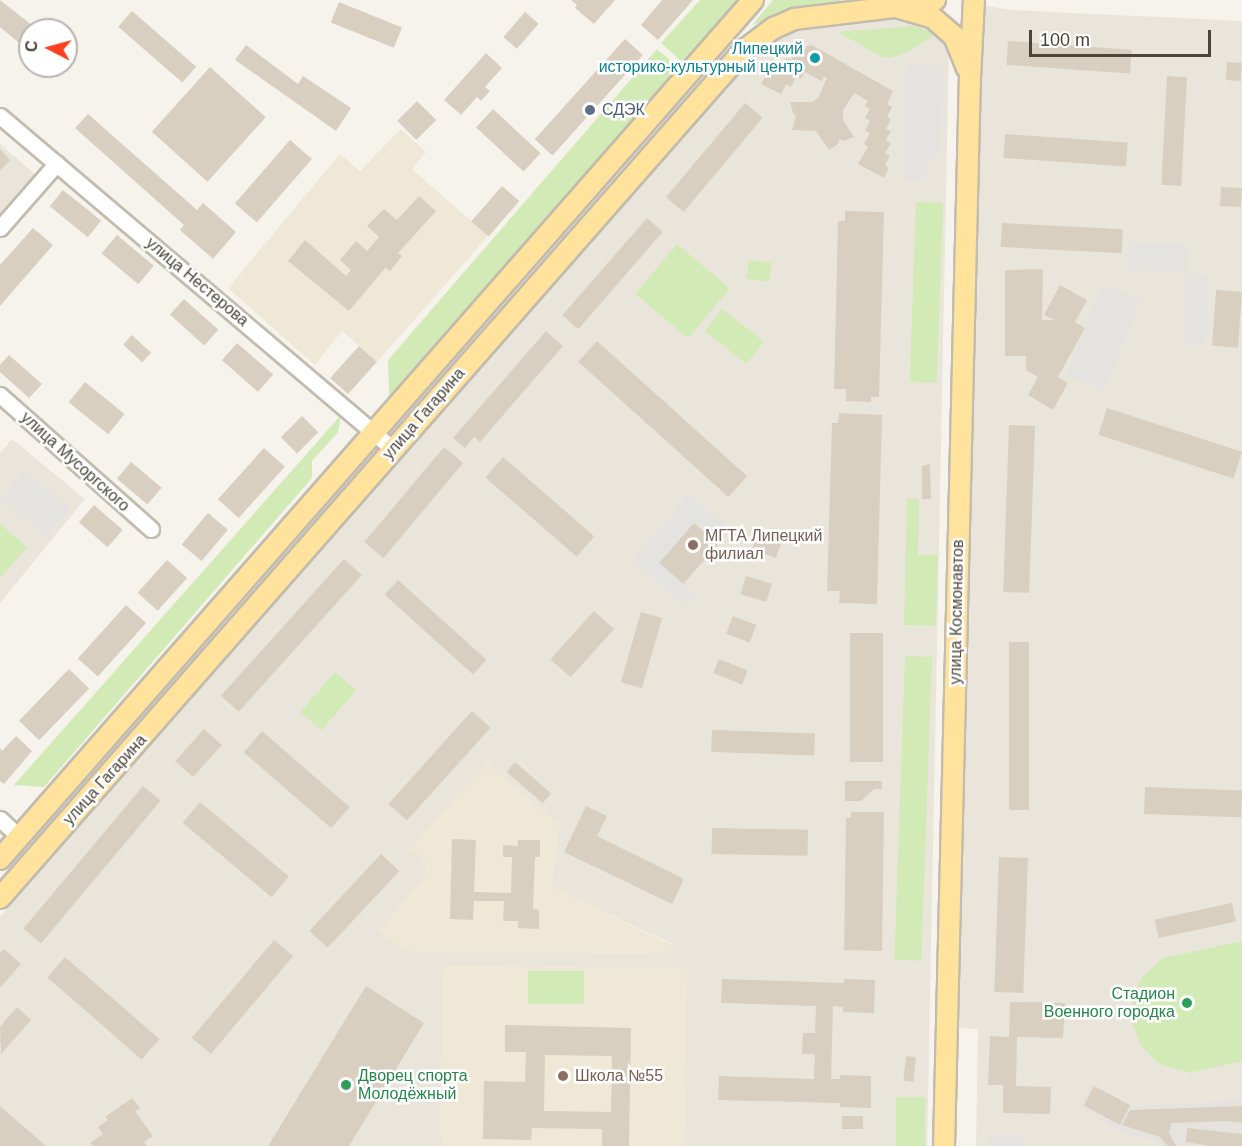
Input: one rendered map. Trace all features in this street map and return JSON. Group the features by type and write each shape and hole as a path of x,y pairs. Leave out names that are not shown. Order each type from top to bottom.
{"main road":[{"name":"улица Гагарина","path":"0,859 753,0"},
{"name":"улица Космонавтов","path":"869,0 933,18 954,36 970,78"},
{"name":"улица Гагарина","path":"0,898 742,51 774,28 794,20 896,8 936,0"},
{"name":"улица Космонавтов","path":"944,1146 970,78 974,0"}],"street":[{"name":"улица Нестерова","path":"0,117 393,449"},
{"path":"0,228 57,163"},
{"name":"улица Мусоргского","path":"0,395 151,529"},
{"path":"0,819 19,837"}],"shaded area":[{"path":"980,5 1011,10 1242,21 1242,1099 1134,1106 1091,1082 1078,1107 1119,1132 1157,1142 1161,1146 976,1146 978,1029 959,1028"},
{"path":"911,15 935,25 949,46 927,1146 684,1146 686,969 444,966 440,1133 444,1146 0,1146 0,917 742,65 772,39 794,28","holes":["559,824 551,887 672,944 669,953 405,951 379,930 424,880 427,862 411,849"]},
{"path":"911,63 943,66 940,156 927,162 926,179 903,180 905,76"},
{"path":"401,129 426,152 412,169 488,236 377,362 342,331 315,365 228,288 340,154 360,171"},
{"path":"0,144 38,177 0,221"},
{"path":"1130,243 1188,245 1187,273 1208,275 1205,347 1184,346 1186,273 1129,270"},
{"path":"1103,284 1141,299 1104,391 1066,376"},
{"path":"12,439 85,499 0,603 0,453"},
{"path":"25,470 70,508 46,537 1,499"},
{"path":"689,493 731,529 718,544 694,523 660,563 697,596 687,608 632,561"},
{"path":"487,763 559,824 551,887 672,945 669,953 405,951 379,930 424,880 427,862 410,849"},
{"name":"Школа №55","path":"444,966 687,969 684,1146 444,1146 440,1134"},
{"path":"1091,1082 1134,1106 1242,1099 1242,1146 1161,1146 1157,1142 1119,1132 1078,1107"},
{"path":"989,1134 1024,1134 1024,1146 989,1146"}],"green space":[{"path":"700,0 738,0 682,62 661,43"},
{"path":"773,0 841,0 847,4 790,12 752,25"},
{"path":"915,26 935,34 912,50 890,58 882,57 838,32"},
{"path":"657,49 679,68 389,396 388,360"},
{"path":"916,202 943,203 937,383 910,382"},
{"path":"677,244 730,288 688,338 635,294"},
{"path":"749,260 772,263 770,282 747,279"},
{"path":"722,309 764,342 747,364 705,331"},
{"path":"341,415 338,432 312,461 312,478 44,787 14,785"},
{"path":"907,499 919,499 918,555 938,555 936,626 904,625"},
{"path":"0,524 27,547 1,577 0,576"},
{"path":"905,656 932,657 921,961 894,960"},
{"path":"335,672 356,690 321,730 300,712"},
{"name":"Стадион Военного городка","path":"1242,941 1242,1061 1189,1073 1158,1063 1141,1046 1131,1020 1133,997 1143,976 1163,958"},
{"path":"528,971 584,971 584,1004 528,1004"},
{"path":"896,1097 925,1097 925,1146 896,1146"}],"building":[{"path":"0,0 23,18 18,18 18,42 0,27"},
{"path":"571,0 615,0 594,24 575,8 577,5"},
{"path":"662,0 693,0 658,40 641,25"},
{"path":"339,2 402,27 394,48 331,22"},
{"path":"132,11 196,67 182,83 118,27"},
{"path":"525,12 539,24 517,49 503,37"},
{"path":"625,39 643,55 553,155 535,139"},
{"path":"1008,41 1132,50 1130,74 1006,65"},
{"path":"246,45 298,84 303,76 351,108 336,131 235,60"},
{"path":"812,45 893,91 887,104 892,107 887,117 891,119 886,129 891,131 886,140 891,143 885,153 890,156 885,165 889,168 884,178 858,164 868,147 864,144 870,133 865,131 870,121 865,118 870,109 865,106 868,101 854,93 843,110 843,120 854,137 843,141 839,139 838,144 829,150 816,131 792,130 796,116 790,102 812,102 818,98 827,78 824,76 822,81 805,72 801,79 796,77 791,87 786,84 781,94 761,84 767,73 772,75 777,66 781,69 786,58 791,60 796,51 801,54 807,46"},
{"path":"486,53 502,68 485,87 490,91 481,101 477,97 461,115 444,100"},
{"path":"1227,62 1242,63 1241,81 1226,80"},
{"path":"210,67 266,117 208,182 152,132"},
{"path":"1167,76 1187,77 1181,186 1161,185"},
{"path":"417,101 436,120 416,140 397,121"},
{"path":"745,103 763,118 684,212 666,197"},
{"path":"493,109 541,153 523,172 476,127"},
{"path":"88,114 197,210 203,203 236,232 213,259 180,230 184,225 75,128"},
{"path":"1005,134 1128,143 1126,167 1003,158"},
{"path":"290,140 312,159 257,222 235,203"},
{"path":"0,149 10,160 0,171"},
{"path":"502,186 519,201 489,237 471,221"},
{"path":"1221,187 1242,188 1241,207 1220,206"},
{"path":"63,190 101,221 88,237 50,206"},
{"path":"419,196 436,211 398,253 402,256 390,271 385,268 349,311 288,261 305,240 346,276 351,270 340,260 356,241 367,251 379,237 367,226 384,209 397,220"},
{"path":"845,211 884,212 879,397 871,397 871,402 846,401 846,389 834,389 838,221 845,221"},
{"path":"647,218 663,232 578,329 562,315"},
{"path":"1002,223 1123,229 1122,253 1001,247"},
{"path":"33,228 53,245 0,306 0,265"},
{"path":"117,235 154,266 138,284 102,253"},
{"path":"1043,269 1042,320 1054,320 1044,315 1060,285 1087,300 1075,322 1085,328 1058,377 1068,383 1053,410 1028,395 1038,377 1026,370 1026,356 1005,356 1005,270"},
{"path":"1216,290 1242,292 1238,348 1212,346"},
{"path":"184,299 218,330 204,345 170,315"},
{"path":"546,331 563,346 480,442 474,437 465,448 453,438"},
{"path":"132,335 151,353 142,362 123,345"},
{"path":"597,341 747,476 728,497 578,362"},
{"path":"237,343 273,374 258,392 222,360"},
{"path":"359,346 377,362 348,394 330,378"},
{"path":"9,355 42,384 29,398 0,372 0,365"},
{"path":"85,382 125,414 108,434 69,402"},
{"path":"1107,408 1242,452 1233,479 1098,435"},
{"path":"839,413 882,415 877,604 839,603 840,591 827,591 832,423 838,423"},
{"path":"302,416 318,432 297,453 281,437"},
{"path":"1009,425 1035,426 1029,593 1003,592"},
{"path":"444,447 463,463 383,558 364,542"},
{"path":"264,448 285,467 239,518 218,499"},
{"path":"503,457 594,536 577,557 485,477"},
{"path":"131,462 162,488 148,505 117,479"},
{"path":"930,464 931,499 922,499 922,466"},
{"path":"94,505 123,530 108,547 79,522"},
{"path":"208,513 228,530 202,561 182,544"},
{"path":"694,523 718,544 683,584 659,563"},
{"path":"758,534 781,543 776,558 752,549"},
{"path":"344,559 362,575 239,712 221,696"},
{"path":"167,560 187,578 158,611 138,593"},
{"path":"746,576 772,584 766,602 740,594"},
{"path":"398,580 486,660 473,674 385,595"},
{"path":"126,605 146,623 98,677 78,659"},
{"path":"594,611 614,629 571,677 551,659"},
{"path":"641,612 662,618 642,688 621,682"},
{"path":"733,616 756,625 750,643 726,634"},
{"path":"850,633 883,633 883,762 850,762"},
{"path":"1009,642 1029,642 1029,810 1009,810"},
{"path":"719,659 748,671 742,685 713,673"},
{"path":"69,669 89,688 39,740 19,721"},
{"path":"472,711 491,728 407,821 388,804"},
{"path":"204,729 222,745 193,777 175,761"},
{"path":"712,730 815,734 814,756 711,752"},
{"path":"262,731 350,807 331,828 244,752"},
{"path":"16,736 32,751 4,784 0,781 0,748 2,751"},
{"path":"515,762 551,793 543,803 506,772"},
{"path":"845,781 882,781 882,789 874,789 861,801 845,801"},
{"path":"143,786 161,801 41,943 23,928"},
{"path":"1145,787 1242,790 1241,817 1144,814"},
{"path":"200,802 289,877 272,897 183,823"},
{"path":"586,806 607,816 597,836 684,879 672,904 564,852"},
{"path":"851,812 884,812 882,951 844,950 846,818 851,818"},
{"path":"712,828 808,830 808,856 712,854"},
{"path":"452,839 476,840 474,892 511,893 512,857 503,857 503,845 518,846 518,840 540,840 540,857 535,857 533,909 539,910 539,929 518,928 518,921 503,921 504,901 474,901 473,920 450,919"},
{"path":"381,854 399,871 328,948 309,931"},
{"path":"999,857 1028,858 1023,993 994,992"},
{"path":"1232,903 1236,922 1159,938 1155,919"},
{"path":"274,940 293,956 211,1054 192,1038"},
{"path":"4,949 21,964 0,988 0,953"},
{"path":"65,957 159,1039 142,1059 47,977"},
{"path":"722,979 844,983 844,979 875,980 874,1013 843,1012 843,1007 833,1006 831,1079 840,1079 840,1075 871,1076 871,1108 840,1107 839,1103 718,1100 719,1076 814,1079 815,1054 802,1054 803,1033 815,1033 816,1006 721,1003"},
{"name":"Дворец спорта Молодёжный","path":"366,986 424,1023 349,1146 268,1146"},
{"path":"1010,1002 1065,1003 1063,1038 1017,1037 1016,1086 1051,1087 1050,1114 1003,1113 1003,1085 988,1085 990,1036 1009,1037"},
{"path":"17,1007 31,1020 1,1054 0,1027"},
{"path":"505,1025 631,1028 629,1146 602,1146 602,1129 532,1128 531,1140 483,1139 484,1081 525,1082 526,1052 505,1052","holes":["545,1055 612,1056 611,1112 544,1111"]},
{"path":"906,1056 916,1057 913,1082 903,1081"},
{"path":"1094,1086 1130,1105 1120,1125 1084,1105"},
{"path":"132,1098 140,1108 135,1111 153,1136 144,1142 147,1146 93,1146 90,1143 103,1134 98,1127 108,1120 105,1117"},
{"path":"0,1106 46,1146 0,1146"},
{"path":"1242,1106 1242,1123 1227,1121 1171,1123 1169,1133 1176,1146 1168,1146 1160,1137 1122,1125 1130,1110"},
{"path":"842,1116 863,1116 863,1129 842,1129"},
{"path":"1187,1128 1242,1134 1242,1146 1211,1146 1186,1142"}],"place":[{"name":"Липецкий историко-культурный центр","path":"815,58"},
{"name":"СДЭК","path":"590,110"},
{"name":"МГТА Липецкий филиал","path":"693,545"},
{"name":"Стадион Военного городка","path":"1187,1003"},
{"name":"Школа №55","path":"563,1076"},
{"name":"Дворец спорта Молодёжный","path":"346,1085"}]}
